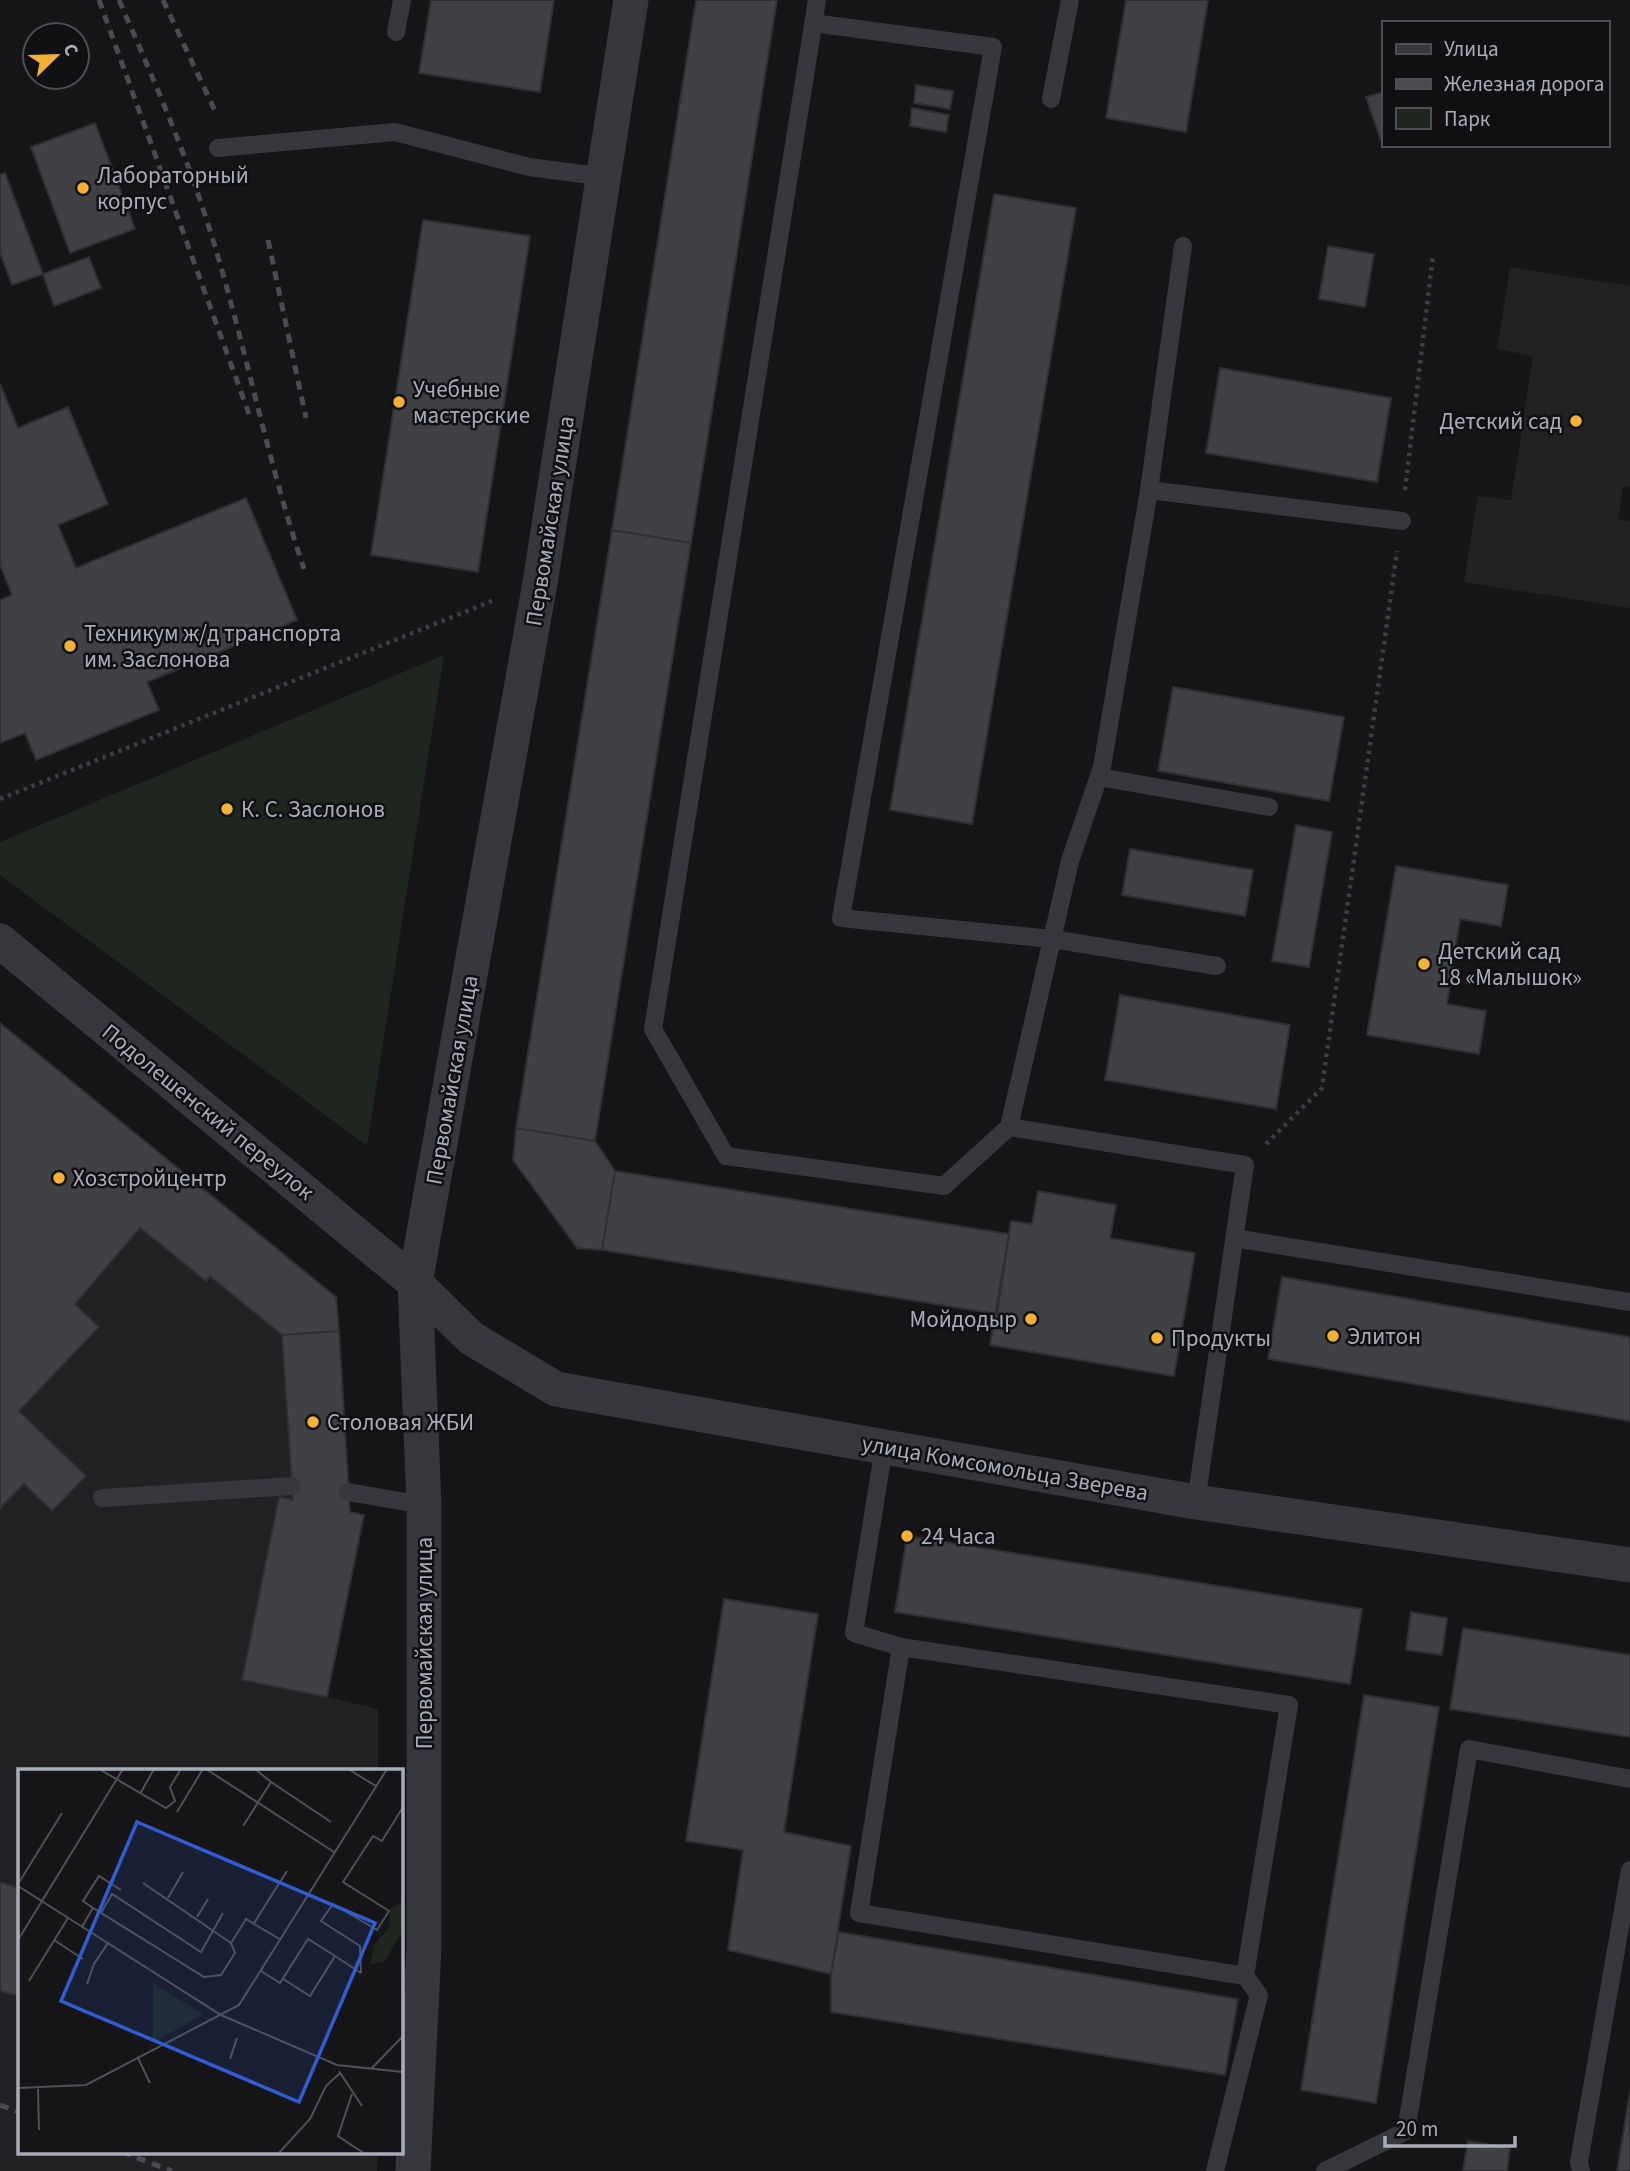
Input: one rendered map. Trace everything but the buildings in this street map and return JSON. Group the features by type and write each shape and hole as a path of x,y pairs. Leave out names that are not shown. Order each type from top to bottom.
{"street":[{"name":"Первомайская улица","path":"413,2171 424,1947 424,1505 415,1283 540,583 631,0"},
{"name":"Подолешенский переулок","path":"0,942 415,1283"},
{"name":"улица Комсомольца Зверева","path":"415,1283 471,1338 556,1389 1196,1502 1630,1565"}],"lane":[{"path":"396,32 402,0"},
{"path":"817,0 653,1029 726,1156 944,1186 1009,1127 1070,860 1099,777 1149,490 1183,246"},
{"path":"1051,99 1070,0"},
{"path":"813,23 993,47 841,918 1052,939 1217,966"},
{"path":"218,148 395,132 529,167 605,177"},
{"path":"1149,490 1402,521"},
{"path":"1099,777 1269,807"},
{"path":"1009,1127 1245,1165 1196,1502"},
{"path":"1234,1238 1630,1302"},
{"path":"884,1447 854,1633 901,1647 1289,1704 1245,1976"},
{"path":"102,1498 292,1486"},
{"path":"348,1492 424,1505"},
{"path":"901,1647 859,1913 1245,1976 1259,1995 1215,2171"},
{"path":"1325,2171 1406,2131 1469,1749 1630,1779"},
{"path":"1581,2171 1579,2162 1630,1870"}],"path":[{"path":"1245,1165 1322,1088 1402,521 1433,255"},
{"path":"0,799 540,583"}],"shaded area":[{"name":"Детский сад","path":"1510,267 1630,286 1630,487 1623,486 1618,519 1630,521 1630,608 1464,582 1478,496 1511,500 1533,356 1497,349"},
{"path":"0,1023 336,1297 350,1512 364,1515 327,1697 378,1709 378,1769 18,1769 18,2154 378,2154 377,2171 0,2171"}],"green space":[{"path":"444,655 367,1146 0,875 0,842"}],"railway":[{"path":"99,0 249,414"},
{"path":"119,0 169,117 202,206 304,569"},
{"path":"163,0 216,113"},
{"path":"268,240 306,418"},
{"path":"0,2105 18,2112"},
{"path":"127,2154 172,2171"}],"place":[{"name":"Лабораторный корпус","path":"83,188"},
{"name":"Учебные мастерские","path":"399,402"},
{"name":"Детский сад","path":"1576,421"},
{"name":"Техникум ж/д транспорта им. Заслонова","path":"70,646"},
{"name":"К. С. Заслонов","path":"227,809"},
{"name":"Детский сад 18 «Малышок»","path":"1424,964"},
{"name":"Хозстройцентр","path":"59,1178"},
{"name":"Мойдодыр","path":"1031,1319"},
{"name":"Элитон","path":"1333,1336"},
{"name":"Продукты","path":"1157,1338"},
{"name":"Столовая ЖБИ","path":"313,1422"},
{"name":"24 Часа","path":"907,1536"}]}
